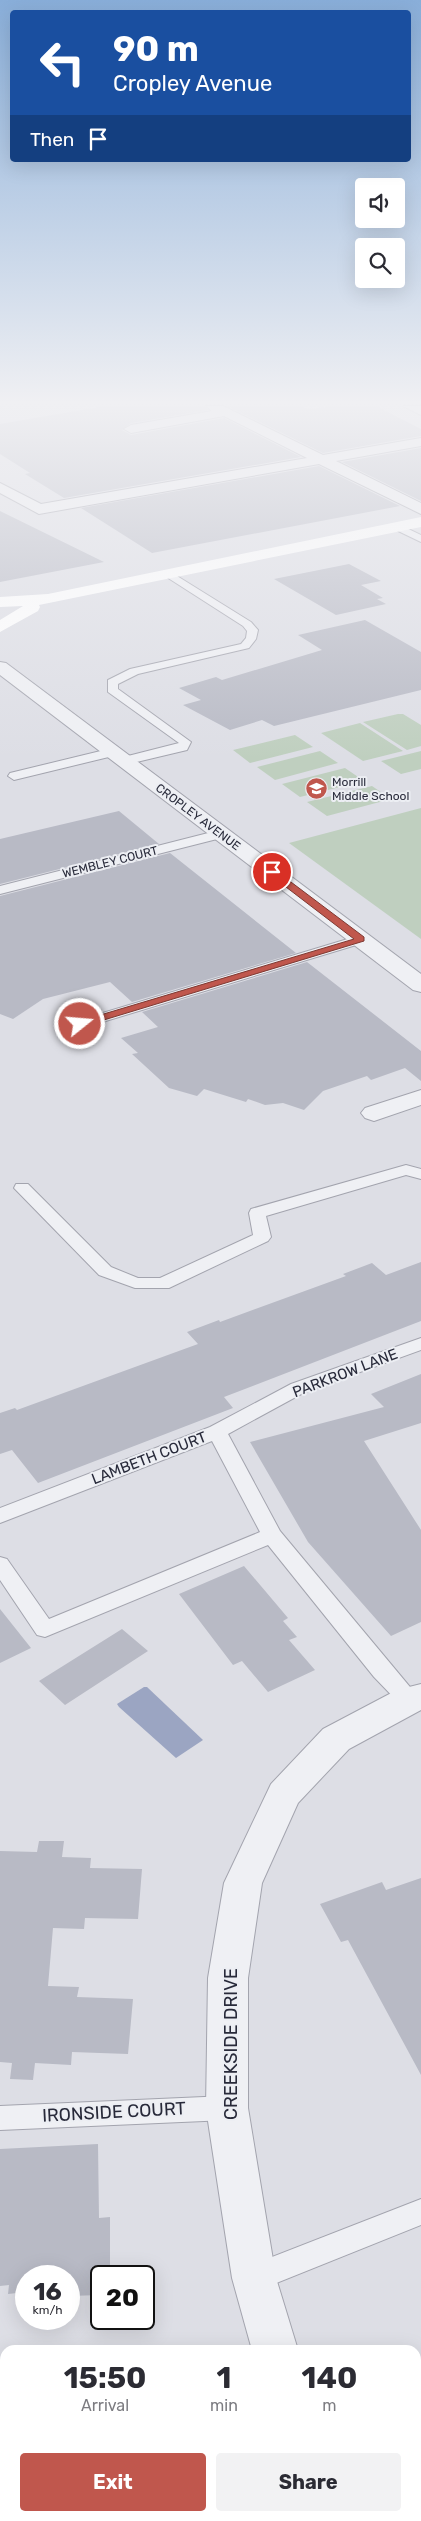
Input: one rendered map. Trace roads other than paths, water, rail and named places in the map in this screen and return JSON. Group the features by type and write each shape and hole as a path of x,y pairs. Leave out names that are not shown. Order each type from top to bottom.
{"main road":[{"path":"4,601 48,599 413,524"},
{"path":"0,627 48,599"},
{"path":"0,614 32,607"}],"street":[{"name":"CROPLEY AVENUE","path":"1,668 421,984"},
{"path":"374,1113 421,1097"},
{"name":"CREEKSIDE DRIVE","path":"274,2345 254,2278 228,2108 228,1978 243,1883 284,1794 336,1739 415,1698"}],"lane":[{"path":"397,527 421,539"},
{"path":"14,776 183,747 185,742 112,690 112,682 134,671 245,646 251,639 253,630 247,624 169,574"},
{"name":"WEMBLEY COURT","path":"0,890 220,834"},
{"path":"80,1024 361,939"},
{"path":"22,1188 105,1271 136,1283 163,1284 262,1237 257,1213 406,1170 421,1174"},
{"name":"PARKROW LANE","path":"217,1432 298,1388 421,1344"},
{"name":"LAMBETH COURT","path":"0,1516 217,1432 272,1535 382,1671 415,1698"},
{"path":"0,1564 45,1629 272,1535"},
{"name":"IRONSIDE COURT","path":"0,2118 228,2108"},
{"path":"254,2278 421,2212"}],"water":[{"path":"147,1687 203,1740 176,1758 119,1707 117,1704"}],"place":[{"name":"Morrill Middle School","path":"316,789"}]}
